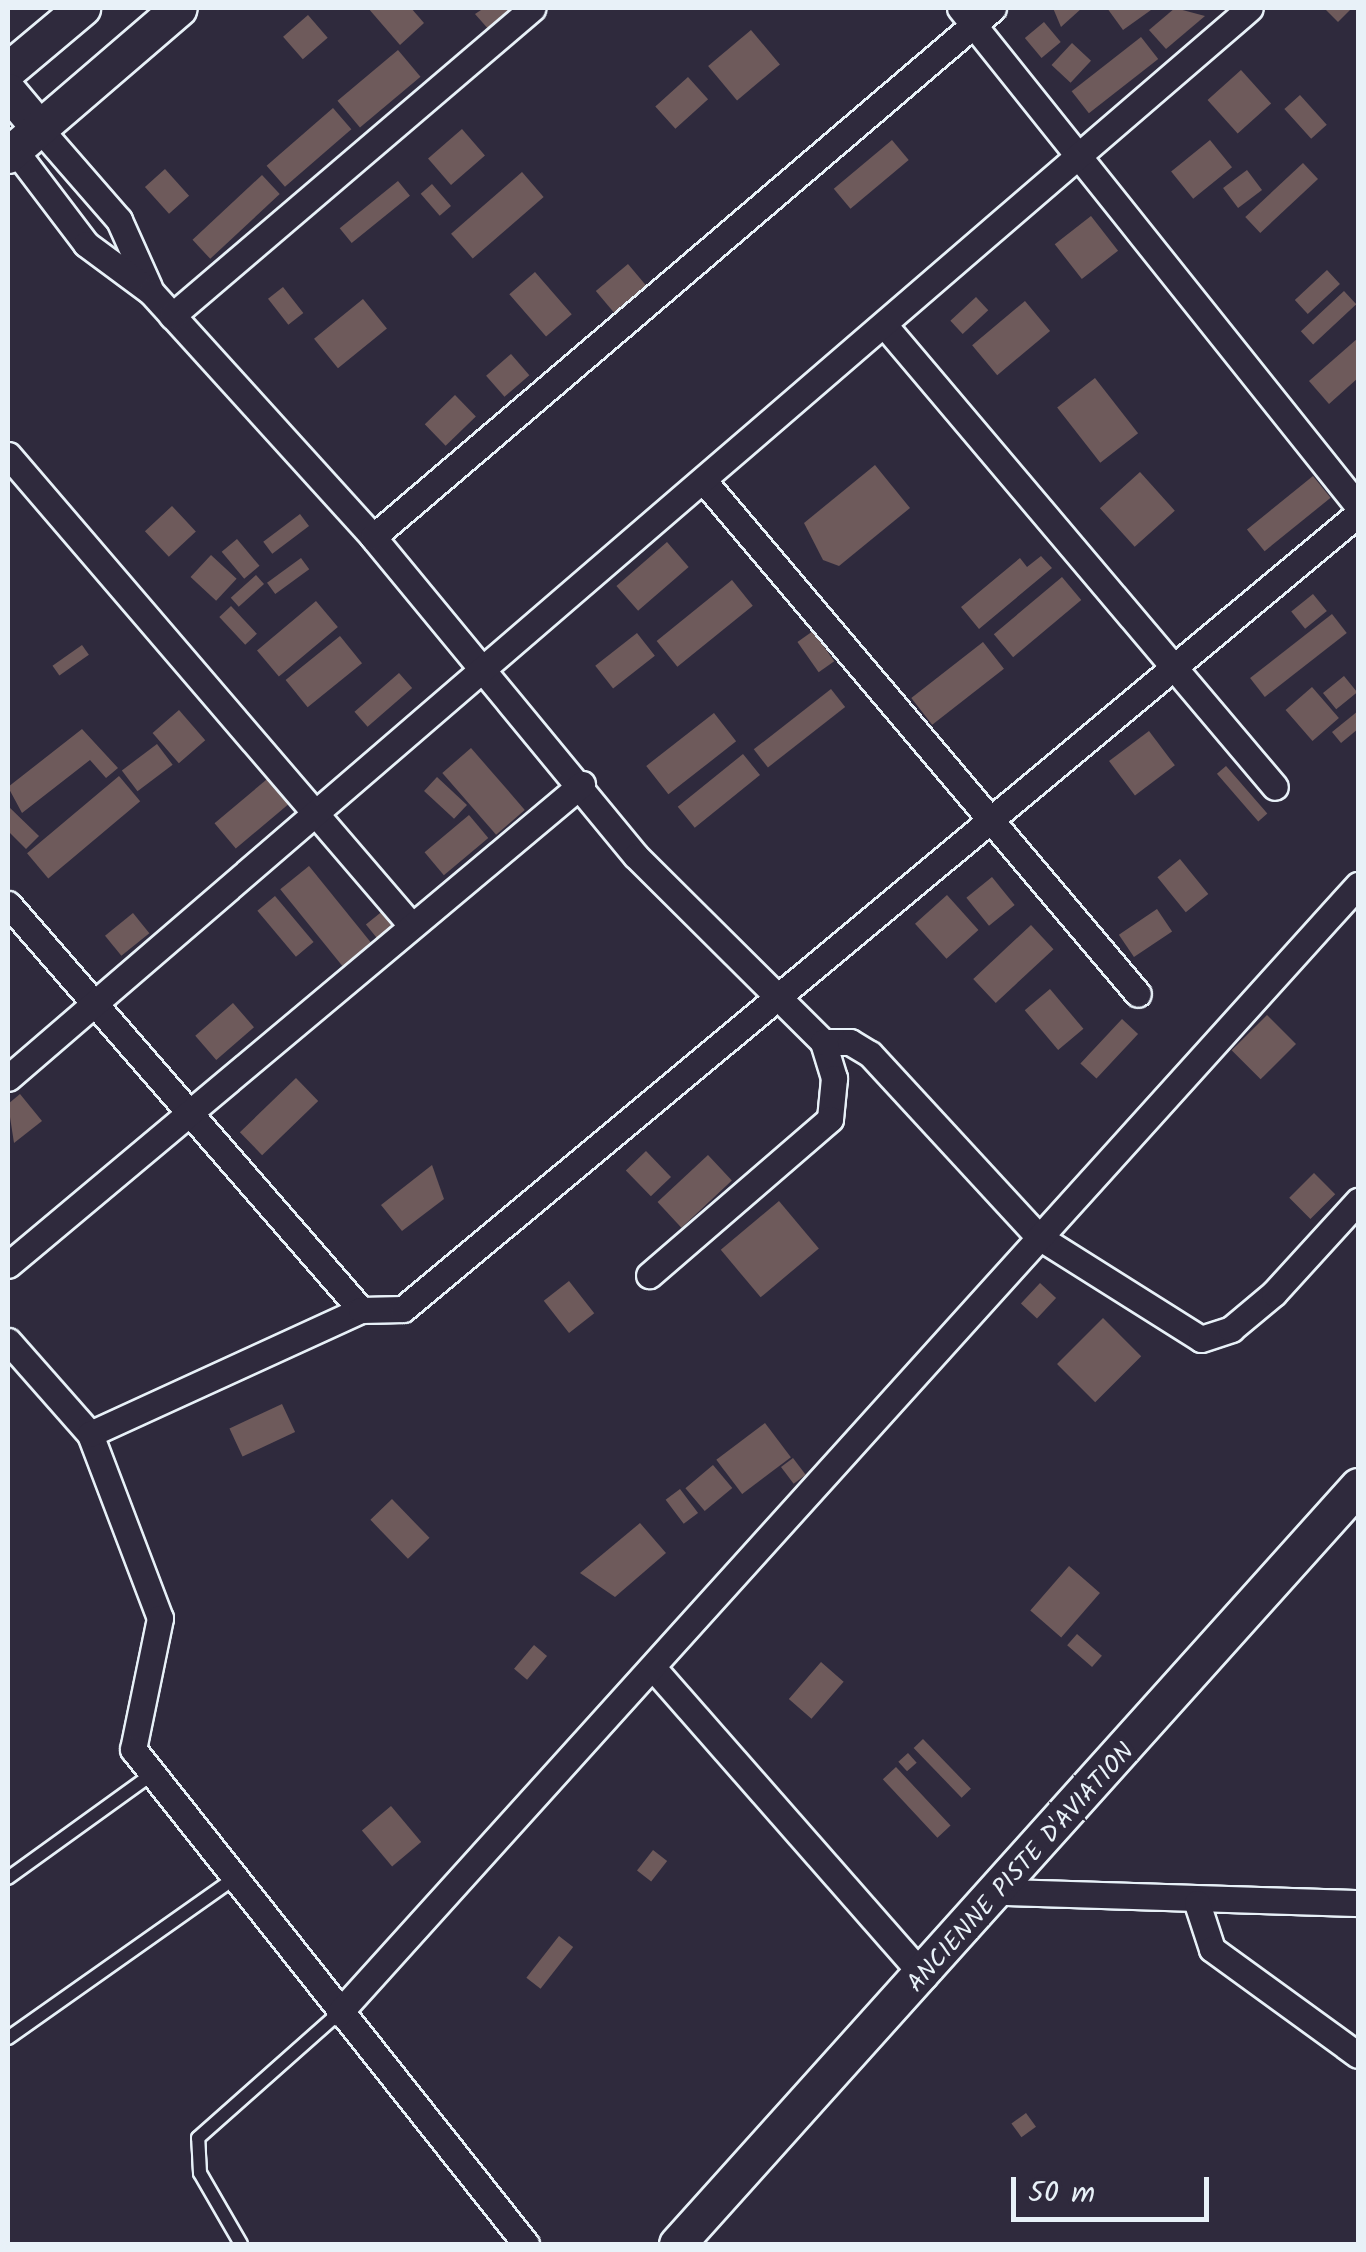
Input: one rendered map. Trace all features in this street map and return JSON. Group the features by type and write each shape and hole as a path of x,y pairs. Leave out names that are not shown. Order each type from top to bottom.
{"street":[{"path":"8,70 82,8"},
{"path":"17,143 179,8"},
{"path":"172,316 532,8"},
{"path":"8,1078 886,327 1250,8"},
{"path":"90,1434 361,1310 403,1309 780,1003 1358,510 1080,156 976,13 373,537"},
{"path":"8,92 17,143 86,244 151,292 373,537 582,784 636,856 823,1042 834,1078 830,1120 650,1274"},
{"path":"17,143 119,220 151,292"},
{"path":"886,327 1275,787"},
{"path":"8,456 411,924"},
{"path":"703,480 1138,994"},
{"path":"8,1264 582,784"},
{"path":"339,2013 654,1669 1358,885"},
{"path":"8,904 361,1310"},
{"path":"823,1042 850,1042 870,1054 1039,1238 1201,1339 1231,1329 1274,1293 1358,1201"},
{"path":"8,1341 90,1434 160,1618 132,1749 526,2244"},
{"name":"ANCIENNE PISTE D'AVIATION","path":"677,2244 1003,1892 1358,1486"},
{"path":"654,1669 924,1976"},
{"path":"1003,1892 1196,1904 1358,1903"},
{"path":"1196,1904 1212,1949 1358,2055"}],"lane":[{"path":"8,1878 152,1774"},
{"path":"8,2038 236,1878"},
{"path":"242,2244 200,2174 198,2138 339,2013"}],"building":[{"path":"368,8 411,8 424,23 400,45"},
{"path":"484,8 517,8 490,31 475,14"},
{"path":"1053,8 1082,8 1061,27"},
{"path":"1107,8 1149,8 1151,10 1123,30"},
{"path":"1175,8 1205,16 1166,49 1149,30"},
{"path":"1324,8 1352,8 1338,22"},
{"path":"308,15 328,38 303,59 283,37"},
{"path":"1044,22 1061,42 1042,58 1025,38"},
{"path":"751,30 780,64 737,100 708,66"},
{"path":"1141,37 1158,59 1089,113 1072,91"},
{"path":"1072,43 1091,61 1071,83 1052,65"},
{"path":"398,50 420,77 360,128 337,101"},
{"path":"1241,70 1271,103 1238,134 1208,100"},
{"path":"688,77 708,99 675,129 655,106"},
{"path":"1300,95 1327,125 1311,139 1284,109"},
{"path":"333,108 351,129 285,187 267,166"},
{"path":"462,129 485,155 451,185 428,159"},
{"path":"892,140 909,160 850,209 834,189"},
{"path":"1210,140 1232,167 1193,199 1171,171"},
{"path":"1303,163 1318,179 1260,233 1245,217"},
{"path":"165,169 189,196 169,214 145,187"},
{"path":"1247,170 1262,190 1238,208 1223,188"},
{"path":"522,172 544,197 473,259 451,234"},
{"path":"262,175 280,194 210,259 193,240"},
{"path":"398,181 410,196 352,243 340,228"},
{"path":"432,184 451,206 440,216 421,194"},
{"path":"1091,216 1118,251 1082,279 1055,244"},
{"path":"628,264 650,290 618,317 596,291"},
{"path":"1327,270 1340,284 1308,314 1295,300"},
{"path":"535,272 572,314 546,337 509,294"},
{"path":"283,287 303,313 288,325 268,299"},
{"path":"1344,291 1356,304 1313,344 1301,331"},
{"path":"976,297 988,310 963,334 950,321"},
{"path":"363,299 387,329 338,368 314,339"},
{"path":"1025,301 1050,331 997,375 972,345"},
{"path":"1358,338 1358,378 1329,404 1309,381"},
{"path":"511,354 529,375 504,397 486,376"},
{"path":"1095,378 1138,433 1100,463 1057,408"},
{"path":"455,395 476,417 446,446 425,424"},
{"path":"875,465 910,508 839,566 823,560 804,523"},
{"path":"1140,472 1175,511 1135,547 1100,508"},
{"path":"1313,476 1331,498 1265,551 1247,529"},
{"path":"172,506 196,532 169,557 145,531"},
{"path":"300,514 309,526 272,554 263,542"},
{"path":"237,539 259,566 244,579 222,552"},
{"path":"667,542 689,567 638,611 616,586"},
{"path":"211,555 237,579 216,601 191,577"},
{"path":"1041,556 1052,568 979,629 961,607 1020,558 1027,567"},
{"path":"301,558 309,569 275,594 267,583"},
{"path":"256,575 264,584 239,607 231,598"},
{"path":"1062,577 1081,600 1013,657 994,634"},
{"path":"732,580 753,606 677,667 657,641"},
{"path":"1313,594 1327,611 1305,629 1291,612"},
{"path":"316,601 338,627 279,677 257,650"},
{"path":"231,606 257,634 245,645 219,617"},
{"path":"1332,614 1347,633 1265,697 1250,678"},
{"path":"813,631 834,661 819,672 797,642"},
{"path":"637,633 655,656 613,688 595,666"},
{"path":"340,636 362,663 308,707 286,680"},
{"path":"983,642 1004,669 932,725 911,698"},
{"path":"82,645 89,655 59,675 53,666"},
{"path":"399,673 412,688 368,727 354,712"},
{"path":"1344,676 1357,692 1336,709 1323,693"},
{"path":"1312,687 1339,718 1312,741 1286,710"},
{"path":"831,689 845,707 768,767 754,749"},
{"path":"179,710 205,740 179,763 153,733"},
{"path":"1358,711 1358,729 1341,743 1332,732"},
{"path":"714,713 736,741 668,794 646,766"},
{"path":"82,729 118,768 106,778 90,760 22,813 8,787"},
{"path":"1149,731 1175,765 1135,795 1109,761"},
{"path":"157,744 173,765 138,791 122,770"},
{"path":"471,748 525,810 496,835 442,773"},
{"path":"743,754 760,775 695,828 678,807"},
{"path":"1226,766 1267,814 1258,821 1217,774"},
{"path":"272,775 293,800 236,848 215,823"},
{"path":"119,776 140,801 48,878 27,853"},
{"path":"437,777 467,805 454,819 424,791"},
{"path":"8,806 39,836 26,849 8,831"},
{"path":"469,815 488,838 444,875 425,852"},
{"path":"1180,859 1208,894 1186,912 1157,877"},
{"path":"309,866 372,944 343,967 280,889"},
{"path":"992,877 1015,905 989,926 966,898"},
{"path":"947,895 978,930 946,959 915,924"},
{"path":"275,896 314,942 296,957 257,911"},
{"path":"390,905 403,921 379,941 366,925"},
{"path":"1157,909 1172,931 1134,957 1119,935"},
{"path":"133,913 149,933 121,956 105,936"},
{"path":"1031,925 1054,949 996,1003 973,979"},
{"path":"1050,989 1083,1029 1058,1050 1025,1010"},
{"path":"233,1003 254,1027 216,1060 195,1036"},
{"path":"1267,1015 1296,1044 1261,1079 1232,1050"},
{"path":"1122,1019 1138,1034 1096,1079 1080,1064"},
{"path":"296,1078 318,1101 262,1155 240,1132"},
{"path":"20,1094 42,1121 14,1143 8,1104"},
{"path":"646,1151 671,1177 651,1196 626,1170"},
{"path":"708,1155 732,1181 681,1228 658,1202"},
{"path":"432,1165 444,1199 402,1231 381,1205"},
{"path":"1314,1173 1335,1194 1310,1219 1289,1198"},
{"path":"779,1201 819,1248 761,1297 721,1250"},
{"path":"569,1281 594,1313 569,1333 544,1301"},
{"path":"1040,1283 1056,1298 1037,1318 1021,1303"},
{"path":"1103,1318 1141,1356 1095,1402 1057,1364"},
{"path":"282,1404 295,1432 243,1457 229,1429"},
{"path":"765,1423 791,1457 742,1494 716,1460"},
{"path":"793,1458 806,1475 794,1484 781,1467"},
{"path":"713,1465 732,1488 705,1511 685,1488"},
{"path":"680,1489 698,1513 684,1524 666,1500"},
{"path":"392,1499 430,1538 408,1559 370,1520"},
{"path":"640,1523 666,1553 615,1597 580,1573"},
{"path":"1069,1566 1100,1593 1061,1637 1030,1611"},
{"path":"1077,1634 1102,1656 1092,1667 1067,1645"},
{"path":"534,1645 547,1656 527,1680 514,1669"},
{"path":"821,1662 844,1682 811,1719 789,1699"},
{"path":"923,1739 971,1789 962,1798 914,1748"},
{"path":"908,1753 917,1763 907,1771 898,1762"},
{"path":"896,1767 951,1826 937,1838 883,1779"},
{"path":"391,1806 421,1842 392,1866 362,1830"},
{"path":"653,1850 667,1861 651,1882 637,1870"},
{"path":"559,1936 573,1947 541,1989 526,1978"},
{"path":"1026,2113 1036,2127 1021,2137 1011,2124"}]}
